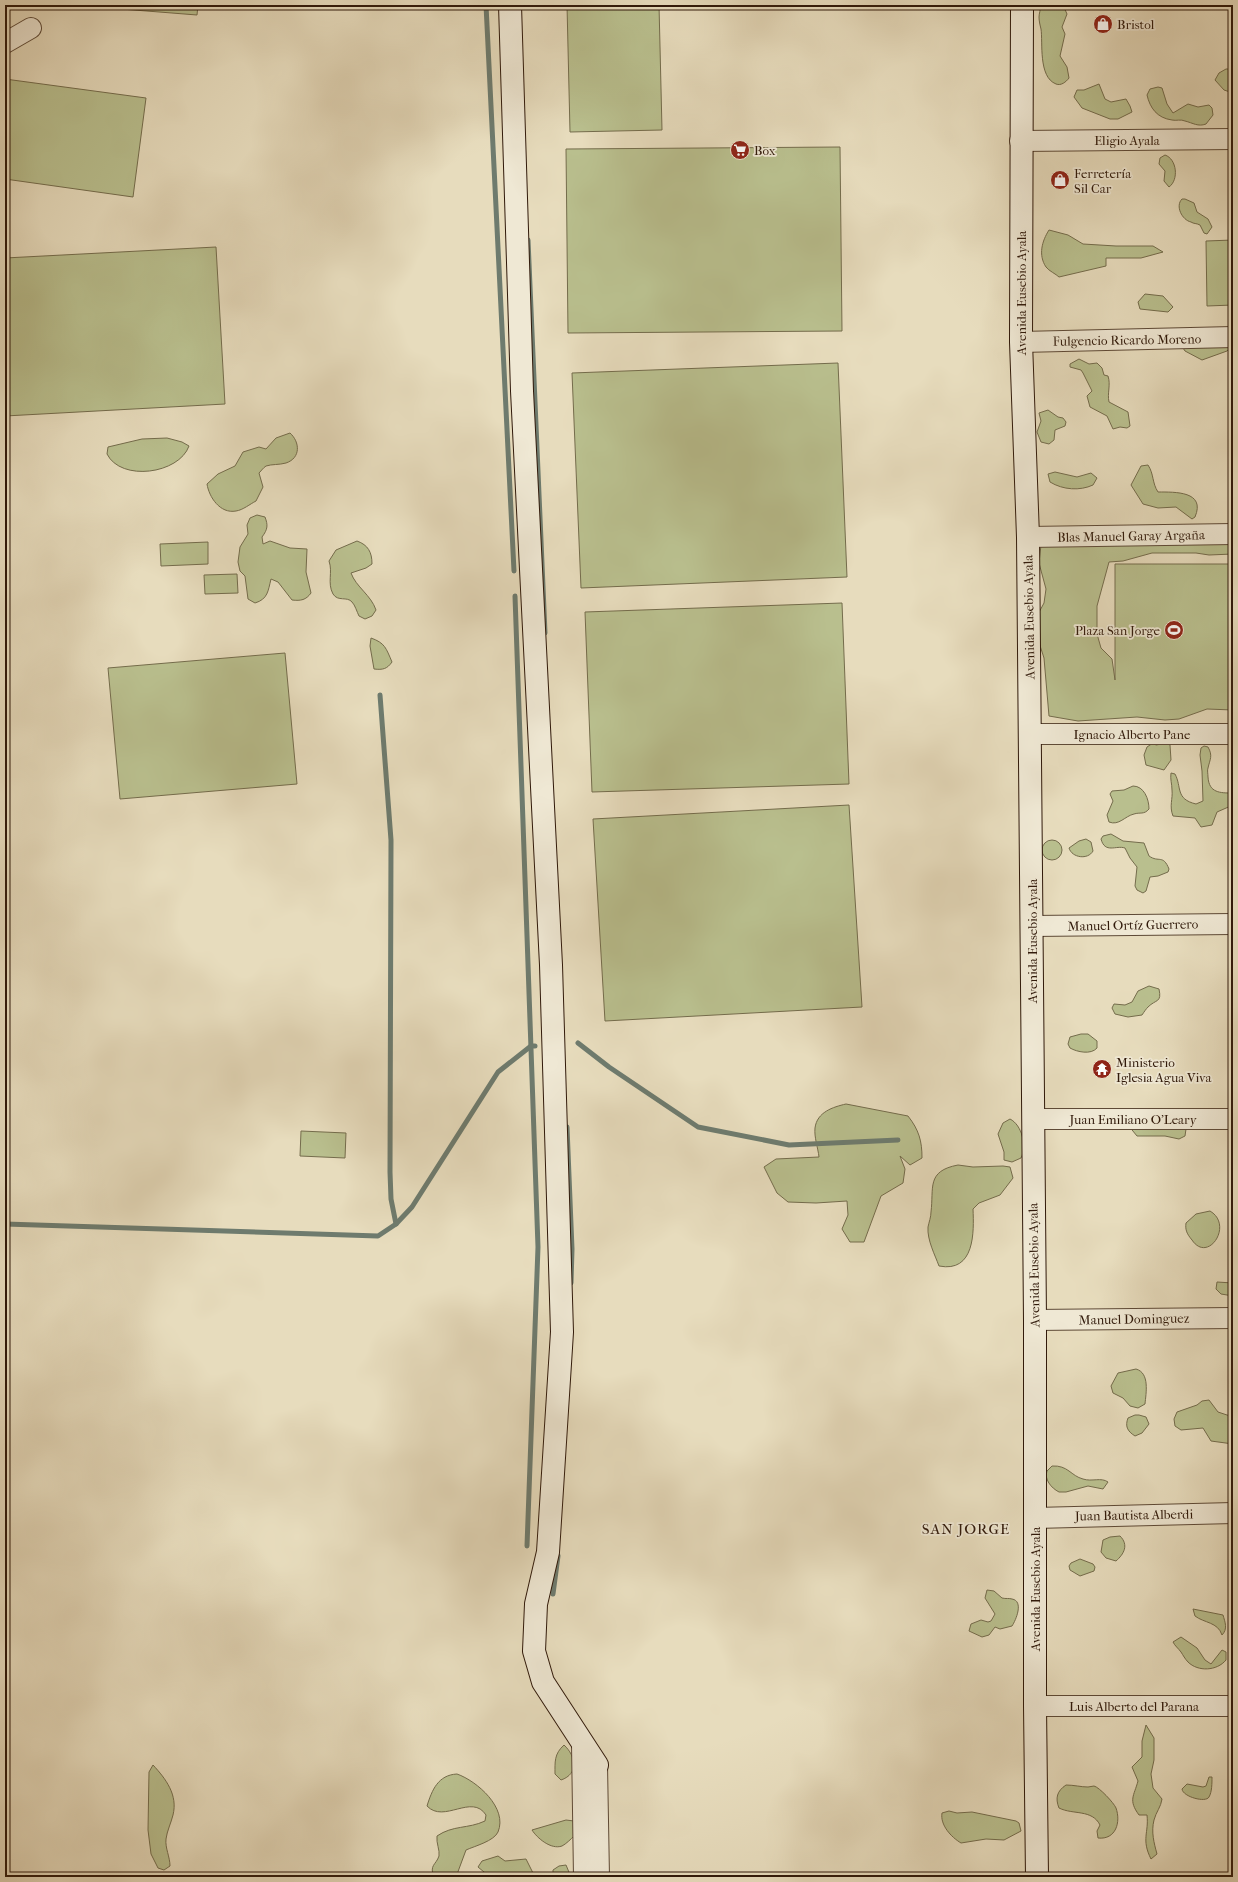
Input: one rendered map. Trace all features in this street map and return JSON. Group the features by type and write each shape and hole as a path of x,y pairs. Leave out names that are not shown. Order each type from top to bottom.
{"street":[{"path":"510,5 523,399 551,965 562,1332 548,1552 536,1604 534,1651 543,1682 597,1765 598,1877"},
{"name":"Avenida Eusebio Ayala","path":"1022,5 1020,141 1021,342 1028,537 1031,734 1037,1877"},
{"path":"5,43 31,28"},
{"name":"Eligio Ayala","path":"1020,141 1233,139"},
{"name":"Fulgencio Ricardo Moreno","path":"1021,342 1233,338"},
{"name":"Blas Manuel Garay Argaña","path":"1028,537 1233,534"},
{"name":"Ignacio Alberto Pane","path":"1031,734 1233,734"},
{"name":"Manuel Ortíz Guerrero","path":"1032,926 1233,924"},
{"name":"Juan Emiliano O'Leary","path":"1033,1119 1233,1119"},
{"name":"Manuel Dominguez","path":"1035,1320 1233,1318"},
{"name":"Juan Bautista Alberdi","path":"1035,1518 1233,1513"},
{"name":"Luis Alberto del Parana","path":"1035,1706 1233,1706"},
{"path":"582,1744 584,1877"}],"green space":[{"path":"71,5 198,5 197,15"},
{"path":"567,5 659,5 662,130 570,132"},
{"path":"1040,5 1063,5 1067,14 1062,27 1065,34 1060,56 1067,67 1069,78 1062,84 1056,84 1050,80 1044,67 1039,18"},
{"path":"1229,69 1233,73 1233,93 1224,90 1215,80 1219,73"},
{"path":"5,79 146,98 133,197 5,179"},
{"path":"1099,84 1105,99 1111,102 1126,99 1132,112 1118,119 1110,119 1082,108 1074,97 1077,90 1084,90"},
{"path":"1158,87 1162,88 1167,104 1173,113 1188,104 1198,107 1209,105 1212,108 1213,115 1206,124 1200,125 1183,120 1167,119 1158,115 1152,108 1147,95 1150,89"},
{"path":"840,147 842,331 568,333 566,149"},
{"path":"1165,155 1172,161 1175,170 1174,180 1169,187 1164,181 1165,171 1159,164 1160,158"},
{"path":"1182,199 1194,203 1197,212 1208,219 1212,227 1207,234 1204,233 1200,225 1188,221 1182,216 1179,205"},
{"path":"1049,230 1068,235 1083,244 1153,246 1163,252 1141,258 1106,258 1106,266 1059,277 1046,267 1042,258 1044,239"},
{"path":"1233,240 1233,305 1207,306 1206,241"},
{"path":"216,247 225,404 5,416 5,258"},
{"path":"1145,294 1163,296 1173,307 1168,312 1140,309 1138,302"},
{"path":"1230,345 1227,351 1202,360 1185,351 1183,348"},
{"path":"1079,359 1089,364 1097,363 1102,368 1104,375 1108,376 1109,379 1109,402 1128,412 1130,426 1127,428 1120,427 1113,429 1107,416 1090,407 1087,396 1092,391 1083,373 1081,370 1070,367 1070,364"},
{"path":"838,363 847,577 581,588 572,373"},
{"path":"1048,410 1058,417 1063,418 1066,422 1065,426 1055,430 1054,440 1049,444 1041,442 1037,432 1041,421 1039,413"},
{"path":"290,433 296,441 296,454 291,461 283,464 266,466 263,468 259,473 263,487 256,501 236,511 225,510 216,504 210,494 207,484 218,474 235,466 243,452 259,447 266,449 276,438"},
{"path":"167,438 182,442 189,446 183,456 174,463 162,468 150,471 136,471 124,468 114,463 107,454 108,447 142,439"},
{"path":"1148,465 1158,492 1180,493 1193,498 1196,502 1197,508 1195,517 1192,519 1176,507 1158,508 1143,504 1131,485 1141,466"},
{"path":"1055,472 1077,477 1091,473 1097,478 1093,485 1072,489 1060,487 1050,482 1048,474"},
{"path":"257,515 265,517 267,522 267,527 262,537 263,544 270,541 290,548 307,549 306,572 311,593 305,599 292,600 278,582 271,579 267,594 263,599 255,603 248,599 245,576 240,571 238,562 240,547 248,534 247,525 250,518"},
{"path":"1042,536 1233,539 1233,554 1209,555 1196,553 1152,553 1123,561 1109,562 1097,606 1097,634 1101,648 1112,659 1115,680 1115,564 1233,564 1233,697 1231,697 1233,699 1233,710 1207,709 1179,719 1165,720 1137,717 1078,721 1049,716 1044,658 1035,630 1037,616 1044,603 1046,589 1039,563"},
{"path":"357,541 367,547 372,560 372,564 366,568 351,573 356,583 371,600 376,610 372,616 365,619 359,616 350,600 337,598 333,594 330,586 329,561 336,550"},
{"path":"208,542 208,564 161,566 160,544"},
{"path":"237,574 238,593 205,594 204,575"},
{"path":"842,603 849,784 592,792 585,612"},
{"path":"371,638 382,644 392,662 386,668 374,669 370,646"},
{"path":"285,653 297,784 120,799 108,668"},
{"path":"1153,743 1156,745 1167,743 1170,745 1171,760 1164,770 1146,765 1144,755 1147,747"},
{"path":"1204,746 1208,747 1211,758 1208,769 1210,786 1216,791 1233,793 1233,805 1217,812 1212,825 1201,827 1195,818 1173,816 1171,809 1171,773 1175,774 1180,792 1185,799 1196,804 1203,801 1200,755 1201,748"},
{"path":"1133,786 1140,788 1143,791 1148,801 1149,809 1144,813 1136,813 1116,823 1109,822 1107,815 1113,801 1110,794 1112,791 1124,790"},
{"path":"849,805 862,1007 605,1021 593,819"},
{"path":"1111,834 1123,841 1144,843 1149,856 1163,860 1167,864 1169,869 1168,872 1150,877 1146,891 1143,893 1137,890 1135,886 1137,867 1125,848 1108,848 1103,844 1101,839 1103,836"},
{"path":"1086,839 1091,842 1093,851 1091,854 1080,857 1073,854 1069,848 1079,841"},
{"path":"1052,840 1059,843 1062,850 1059,857 1052,860 1045,857 1042,850 1045,843"},
{"path":"1149,986 1159,989 1160,997 1148,1007 1142,1015 1128,1017 1115,1014 1112,1008 1114,1004 1125,1005 1132,1002 1138,991"},
{"path":"1088,1034 1097,1041 1097,1048 1091,1052 1080,1052 1070,1048 1068,1044 1070,1037"},
{"path":"846,1104 908,1116 915,1126 921,1146 922,1158 910,1165 900,1156 905,1169 903,1183 881,1196 864,1242 850,1242 842,1229 848,1215 847,1201 816,1203 788,1202 777,1193 764,1167 776,1159 819,1157 815,1135 816,1122 826,1111"},
{"path":"1010,1119 1018,1126 1022,1136 1024,1148 1021,1158 1012,1162 1004,1160 1004,1152 998,1134 1003,1123"},
{"path":"1183,1122 1186,1129 1185,1136 1179,1139 1165,1136 1137,1136 1128,1125"},
{"path":"301,1131 346,1133 345,1158 300,1156"},
{"path":"958,1165 973,1167 1010,1167 1013,1178 1000,1195 979,1203 973,1209 972,1239 970,1249 966,1257 960,1263 951,1267 939,1266 928,1232 931,1214 932,1188 936,1176 948,1168"},
{"path":"1210,1211 1217,1217 1220,1225 1219,1233 1216,1240 1205,1248 1198,1246 1192,1240 1188,1234 1186,1223 1196,1214"},
{"path":"1217,1282 1233,1283 1233,1296 1221,1294 1216,1289"},
{"path":"1136,1369 1143,1375 1146,1384 1145,1404 1138,1408 1130,1406 1123,1398 1113,1393 1111,1386 1118,1373"},
{"path":"1209,1400 1218,1412 1233,1417 1233,1444 1211,1441 1203,1428 1181,1430 1175,1426 1174,1419 1177,1412 1197,1405 1202,1401"},
{"path":"1135,1415 1146,1417 1149,1424 1142,1433 1135,1436 1128,1430 1127,1423 1128,1418"},
{"path":"1052,1466 1062,1467 1079,1478 1108,1482 1103,1489 1088,1486 1066,1492 1059,1492 1051,1486 1046,1477 1047,1471"},
{"path":"1120,1536 1123,1539 1125,1546 1123,1552 1116,1561 1106,1558 1101,1552 1103,1540 1110,1537"},
{"path":"1080,1559 1093,1564 1095,1567 1094,1571 1080,1576 1070,1570 1069,1566 1071,1563"},
{"path":"987,1590 994,1591 1002,1598 1016,1600 1018,1603 1018,1611 1012,1626 1000,1629 995,1627 989,1635 982,1637 969,1631 971,1624 981,1620 988,1622 991,1621 995,1614 985,1598"},
{"path":"1193,1609 1223,1615 1225,1623 1224,1633 1222,1635 1214,1625 1195,1616"},
{"path":"1181,1637 1197,1648 1205,1660 1211,1664 1222,1650 1226,1652 1226,1660 1218,1666 1207,1669 1202,1669 1192,1665 1187,1661 1173,1642"},
{"path":"1146,1725 1154,1738 1154,1760 1151,1774 1153,1788 1162,1799 1153,1824 1153,1837 1157,1854 1151,1859 1146,1846 1147,1815 1139,1815 1133,1802 1138,1781 1132,1767 1142,1757 1142,1741"},
{"path":"564,1745 571,1754 574,1764 571,1774 561,1780 555,1774 555,1762 558,1752"},
{"path":"153,1765 170,1788 174,1801 173,1815 166,1839 170,1866 164,1870 158,1868 151,1854 148,1830 149,1772"},
{"path":"457,1774 481,1789 495,1805 499,1814 500,1823 498,1832 488,1841 466,1850 456,1877 434,1877 432,1870 439,1856 437,1836 449,1830 485,1821 486,1815 480,1809 473,1807 441,1812 434,1811 427,1806 431,1794 440,1780 450,1775"},
{"path":"1209,1777 1212,1777 1212,1787 1210,1795 1207,1799 1190,1797 1183,1792 1182,1789 1187,1784 1203,1787 1206,1786"},
{"path":"1066,1785 1085,1787 1094,1786 1106,1796 1115,1806 1117,1813 1118,1819 1116,1829 1113,1833 1104,1838 1098,1838 1097,1831 1100,1825 1097,1820 1087,1814 1059,1808 1057,1798 1059,1792"},
{"path":"949,1811 957,1813 972,1812 1016,1821 1019,1823 1021,1831 1004,1840 986,1839 961,1843 950,1834 944,1826 942,1813"},
{"path":"566,1820 574,1821 574,1836 562,1846 558,1847 549,1845 541,1840 532,1830"},
{"path":"498,1856 505,1861 526,1859 535,1877 490,1877 478,1867 482,1861"},
{"path":"566,1865 571,1877 553,1877 553,1870 559,1866"}],"waterway":[{"path":"486,5 514,571"},
{"path":"528,240 545,633"},
{"path":"515,596 538,1247 527,1546"},
{"path":"380,695 391,840 390,1172 391,1199 396,1224"},
{"path":"578,1043 609,1067 698,1127 789,1145 898,1140"},
{"path":"5,1224 378,1236 396,1224 412,1207 498,1072 531,1046 535,1046"},
{"path":"567,1127 572,1249 571,1283"},
{"path":"553,1594 558,1556"}],"place":[{"name":"Bristol","path":"1103,24"},
{"name":"Box","path":"740,150"},
{"name":"Ferretería Sil Car","path":"1060,180"},
{"name":"Plaza San Jorge","path":"1174,630"},
{"name":"Ministerio Iglesia Agua Viva","path":"1102,1069"}],"district":[{"name":"SAN JORGE","path":"966,1529"}]}
